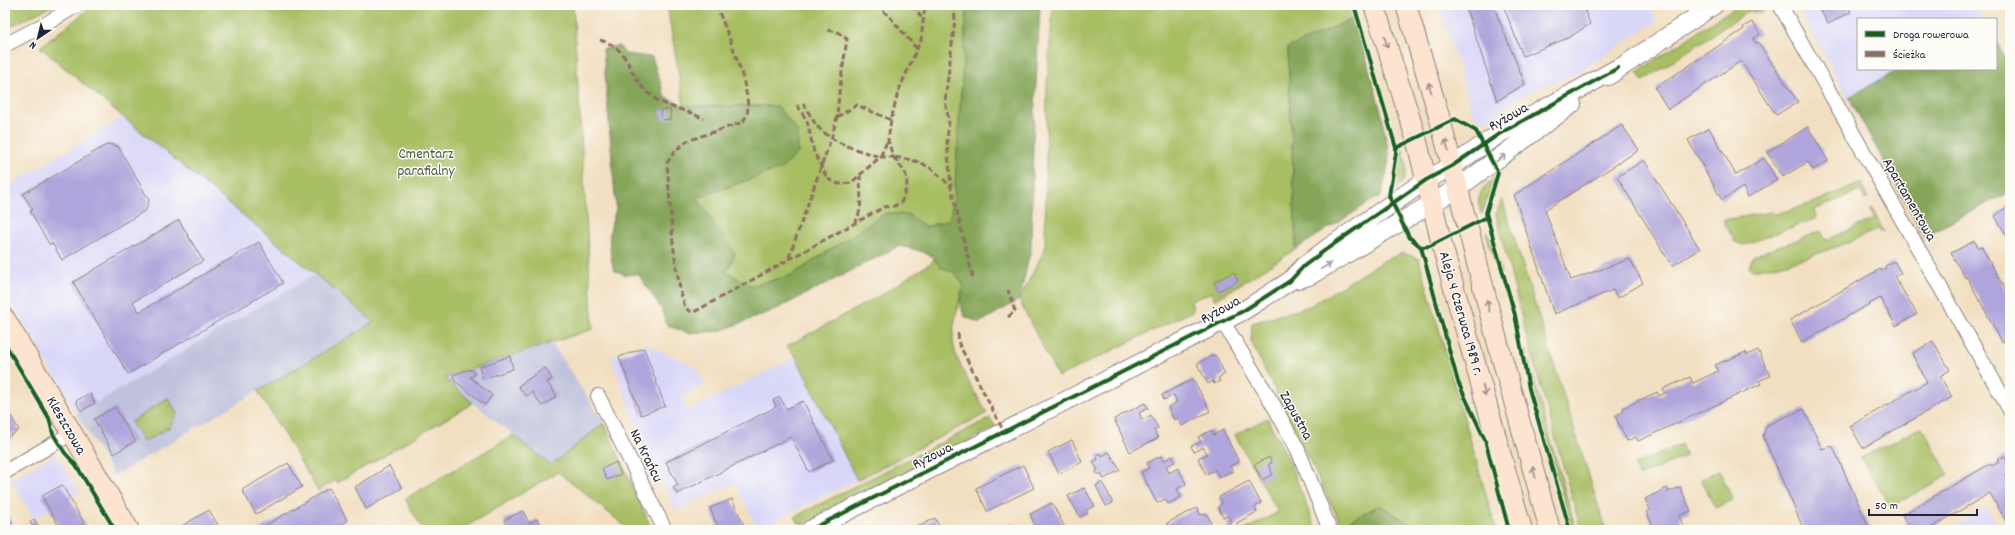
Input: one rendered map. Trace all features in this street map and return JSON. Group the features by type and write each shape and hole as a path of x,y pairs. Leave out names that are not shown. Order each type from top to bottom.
{"main road":[{"name":"Aleja 4 Czerwca 1989 r.","path":"1374,5 1413,129 1432,204 1522,530"},
{"name":"Aleja 4 Czerwca 1989 r.","path":"1406,5 1452,166 1498,344 1550,530"},
{"name":"Kleszczowa","path":"5,319 129,530"}],"street":[{"path":"5,45 49,22 77,5"},
{"name":"Ryżowa","path":"1290,281 1309,276 1458,188 1499,159 1618,68 1714,5"},
{"name":"Apartamentowa","path":"1780,5 2010,410"},
{"name":"Ryżowa","path":"810,530 1223,322 1290,281 1304,266 1328,248 1426,180 1452,166 1499,134 1618,68"},
{"name":"Zapustna","path":"1223,322 1274,406 1298,450 1330,530"},
{"name":"Na Krańcu","path":"598,396 665,530"},
{"path":"5,472 72,432"}],"shaded area":[{"path":"1439,5 1648,5 1657,21 1577,73 1528,92 1484,121 1474,117"},
{"path":"1797,5 1975,5 1982,18 1857,18 1857,70 1997,70 1997,44 2010,67 2010,192 1924,236"},
{"path":"123,117 315,274 77,414 5,292 5,188"},
{"path":"315,274 375,322 114,476 77,414"},
{"path":"551,342 604,423 550,465 443,378"},
{"path":"646,344 696,367 705,384 683,397 683,403 688,411 796,357 857,480 758,529 735,482 676,510 640,434 611,357"},
{"path":"56,454 79,493 34,519 11,480"},
{"path":"1987,508 1999,530 1948,530"}],"green space":[{"path":"5,5 54,5 5,29"},
{"name":"Cmentarz parafialny","path":"94,5 573,5 593,329 444,378 473,403 337,483 336,480 318,491 258,391 374,322 123,117 40,47"},
{"path":"667,5 967,5 954,199 949,220 926,227 909,215 886,213 792,275 751,286 727,272 734,254 696,198 782,168 777,106 684,106"},
{"path":"967,5 1040,5 1033,143 1031,249 1019,300 979,323 964,316 960,304 963,284 954,272 940,267 937,262 922,252 899,246 775,310 720,331 688,333 667,325 661,308 638,274 626,275 614,270 610,246 610,232 616,209 603,49 619,46 625,54 652,57 665,97 684,106 777,106 798,132 798,153 782,168 697,198 735,254 727,272 752,286 792,275 886,213 909,215 926,227 949,220 954,199"},
{"path":"1053,5 1351,5 1355,18 1288,48 1296,249 1215,300 1211,292 1191,301 1193,311 1058,377 1019,300 1045,249 1047,84"},
{"path":"1738,5 1760,5 1764,11 1759,14 1757,11 1753,13 1750,10 1643,81 1637,72"},
{"path":"1355,18 1383,119 1383,128 1389,153 1381,195 1296,249 1288,48"},
{"path":"1997,43 2010,67 2010,192 1924,236 1849,97 1898,70 1997,70"},
{"path":"1402,149 1406,162 1405,178 1393,192"},
{"path":"1495,177 1481,214 1479,208 1480,193"},
{"path":"1861,182 1868,199 1865,200 1860,191 1814,210 1817,218 1744,245 1735,242 1723,220 1772,212 1773,215 1813,203"},
{"path":"1502,199 1606,530 1581,530 1525,330 1496,215"},
{"path":"1872,209 1884,232 1879,229 1832,248 1785,264 1752,270 1749,267 1752,258 1756,255 1821,231 1826,240 1874,219 1870,210"},
{"path":"1488,232 1501,273 1498,274 1486,233"},
{"path":"1403,253 1419,259 1496,530 1344,530 1251,342 1252,323 1310,306 1383,261"},
{"path":"935,258 940,267 954,272 963,284 954,324 954,347 966,377 987,413 857,480 796,357 787,346 879,296 932,262"},
{"path":"1524,351 1526,351 1576,530 1572,530 1536,403"},
{"path":"168,398 177,413 170,427 144,442 131,422"},
{"path":"990,418 996,427 803,524 797,522 794,517"},
{"path":"1267,418 1288,458 1316,530 1245,530 1278,512 1235,435"},
{"path":"604,423 652,530 630,530 558,472 460,530 423,530 405,499 513,435 551,465"},
{"path":"1922,427 1949,475 1890,507 1861,458"},
{"path":"1681,444 1686,456 1639,476 1634,465"},
{"path":"1719,470 1733,500 1715,508 1701,479"},
{"path":"1380,505 1419,530 1339,530 1338,527"}],"building":[{"path":"1465,5 1493,5 1525,84 1497,101"},
{"path":"1503,5 1587,5 1585,10 1590,24 1568,38 1523,56"},
{"path":"1817,5 1847,5 1851,12 1828,24"},
{"path":"1752,22 1760,34 1753,39 1756,43 1758,42 1798,102 1776,115 1741,61 1668,109 1655,88 1744,29 1743,27"},
{"path":"670,109 671,119 662,120 660,110"},
{"path":"1622,125 1639,150 1545,210 1571,280 1630,259 1643,283 1618,298 1613,290 1554,314 1514,195"},
{"path":"1808,127 1828,161 1813,170 1808,162 1782,177 1767,152"},
{"path":"1709,128 1736,175 1764,158 1777,180 1748,197 1743,187 1722,200 1688,140"},
{"path":"108,144 118,146 149,200 146,210 62,260 52,243 50,245 39,227 30,211 33,210 23,194"},
{"path":"1644,160 1700,249 1672,266 1617,177"},
{"path":"2009,205 2010,239 2009,240 1995,216"},
{"path":"179,220 203,261 133,302 139,312 259,242 283,283 128,374 73,282"},
{"path":"1974,241 1979,248 1981,246 2010,298 2010,337 2002,342 1967,277 1965,278 1951,253"},
{"path":"1894,261 1901,273 1894,276 1917,314 1896,326 1880,298 1802,342 1790,320 1880,269 1881,271 1886,268 1885,266"},
{"path":"1234,272 1238,281 1218,291 1214,282"},
{"path":"1933,341 1950,370 1940,376 1952,397 1863,448 1850,426 1927,382 1912,354"},
{"path":"644,348 665,406 641,415 619,357"},
{"path":"1758,350 1770,376 1759,381 1761,384 1638,441 1636,437 1627,441 1615,416 1624,411 1623,408 1657,392 1659,396 1665,393 1663,389 1690,377 1693,383 1718,371 1715,365 1746,352 1747,355"},
{"path":"1213,355 1216,356 1225,374 1218,378 1220,381 1214,384 1213,381 1208,384 1197,364"},
{"path":"510,356 513,369 483,379 479,367"},
{"path":"545,368 552,379 547,382 557,396 542,406 532,392 526,396 518,386"},
{"path":"470,369 470,371 473,370 475,375 470,377 492,395 485,405 455,381 453,375"},
{"path":"1193,379 1210,411 1182,426 1178,418 1174,420 1168,407 1177,402 1174,395 1164,400 1162,395"},
{"path":"90,393 95,403 81,411 76,401"},
{"path":"780,397 786,409 803,401 833,460 809,472 791,437 677,494 673,488 678,485 666,462 776,407 773,400"},
{"path":"1145,403 1148,408 1139,413 1142,420 1151,415 1158,428 1154,430 1158,438 1130,452 1114,419"},
{"path":"115,407 135,441 114,454 94,419"},
{"path":"1804,409 1822,449 1831,446 1833,447 1870,530 1804,530 1763,436 1767,425"},
{"path":"9,413 19,430 5,439 5,416"},
{"path":"1212,430 1214,435 1223,430 1239,462 1230,466 1233,471 1219,477 1215,470 1206,474 1198,458 1207,454 1203,447 1194,452 1191,446 1201,442 1198,437"},
{"path":"1072,440 1082,462 1059,474 1048,452"},
{"path":"1109,452 1120,470 1104,479 1100,473 1098,475 1096,472 1098,470 1093,462 1098,459 1096,455 1100,453 1102,456"},
{"path":"1161,456 1163,461 1172,456 1175,462 1166,466 1169,473 1178,468 1186,484 1177,489 1181,497 1168,504 1165,499 1157,503 1141,472 1149,468 1147,463"},
{"path":"2004,456 2010,467 2010,470 2005,473 2010,482 2010,528 1990,493 1927,530 1911,530 1902,515 1990,464 1992,466 1999,462 1997,460"},
{"path":"1269,457 1272,463 1268,465 1273,474 1262,480 1254,465"},
{"path":"616,462 621,474 607,480 602,469"},
{"path":"288,463 302,487 256,514 242,490"},
{"path":"1023,465 1034,488 987,511 976,488"},
{"path":"389,466 402,488 366,509 355,487"},
{"path":"1249,481 1261,503 1255,507 1257,512 1237,523 1238,525 1229,529 1227,524 1231,522 1228,516 1223,517 1218,508 1222,503 1219,497"},
{"path":"1102,482 1113,503 1106,506 1096,486"},
{"path":"62,485 85,524 74,530 61,530 42,496"},
{"path":"1680,487 1691,511 1679,516 1685,530 1655,530 1646,512 1650,510 1645,499 1667,488 1668,492"},
{"path":"329,488 347,520 332,530 258,530"},
{"path":"1084,488 1095,506 1086,510 1088,513 1080,517 1068,496"},
{"path":"732,499 746,530 719,530 710,508"},
{"path":"1052,503 1066,530 1037,530 1030,514"},
{"path":"1197,508 1200,515 1207,514 1211,523 1207,526 1209,530 1170,530 1167,523"},
{"path":"209,510 221,530 175,530"},
{"path":"523,511 529,523 537,519 543,530 509,530 504,520"},
{"path":"7,513 12,523 5,527 5,514"},
{"path":"935,518 939,526 937,528 938,530 916,530 918,527"},
{"path":"34,519 40,529 38,530 35,530 30,522"},
{"path":"1011,524 1014,530 998,530"}],"marked path":[{"path":"716,5 742,76 748,104 747,114 743,122 687,141 675,151 667,163 673,244 680,290 685,307 689,311 696,311 788,260"},
{"path":"876,5 889,16 917,49"},
{"path":"913,5 923,20"},
{"path":"797,105 807,121 814,152 827,178 833,182 839,184 851,183 880,157 893,157 888,140 891,120 898,92 921,40 925,5"},
{"path":"954,5 955,20 945,101 949,121 947,141 951,187 973,278"},
{"path":"828,30 837,32 847,39 837,117 831,139 788,260 884,207 894,206 901,203 906,189 907,178 903,169 893,157 912,160 925,165 951,187"},
{"path":"600,40 610,44 623,55 635,76 652,97 704,119"},
{"path":"803,103 818,127 824,133 847,146 880,157 888,140"},
{"path":"837,117 857,105 891,120"},
{"path":"854,224 860,207 860,176"},
{"path":"1008,290 1015,311 1008,317"},
{"path":"958,333 959,344 1004,432"}],"cycle path":[{"path":"1354,5 1396,148 1389,196 1409,237 1421,247 1458,382 1485,440 1509,530"},
{"path":"810,530 1243,311 1290,281 1304,266 1328,248 1426,180 1452,166 1499,134 1618,68"},
{"path":"1396,148 1455,119 1476,131 1498,173 1486,213 1515,315 1529,389 1570,530"},
{"path":"1421,247 1430,246 1487,217"},
{"path":"5,344 49,418 53,434 65,453 76,465 115,530"}]}
